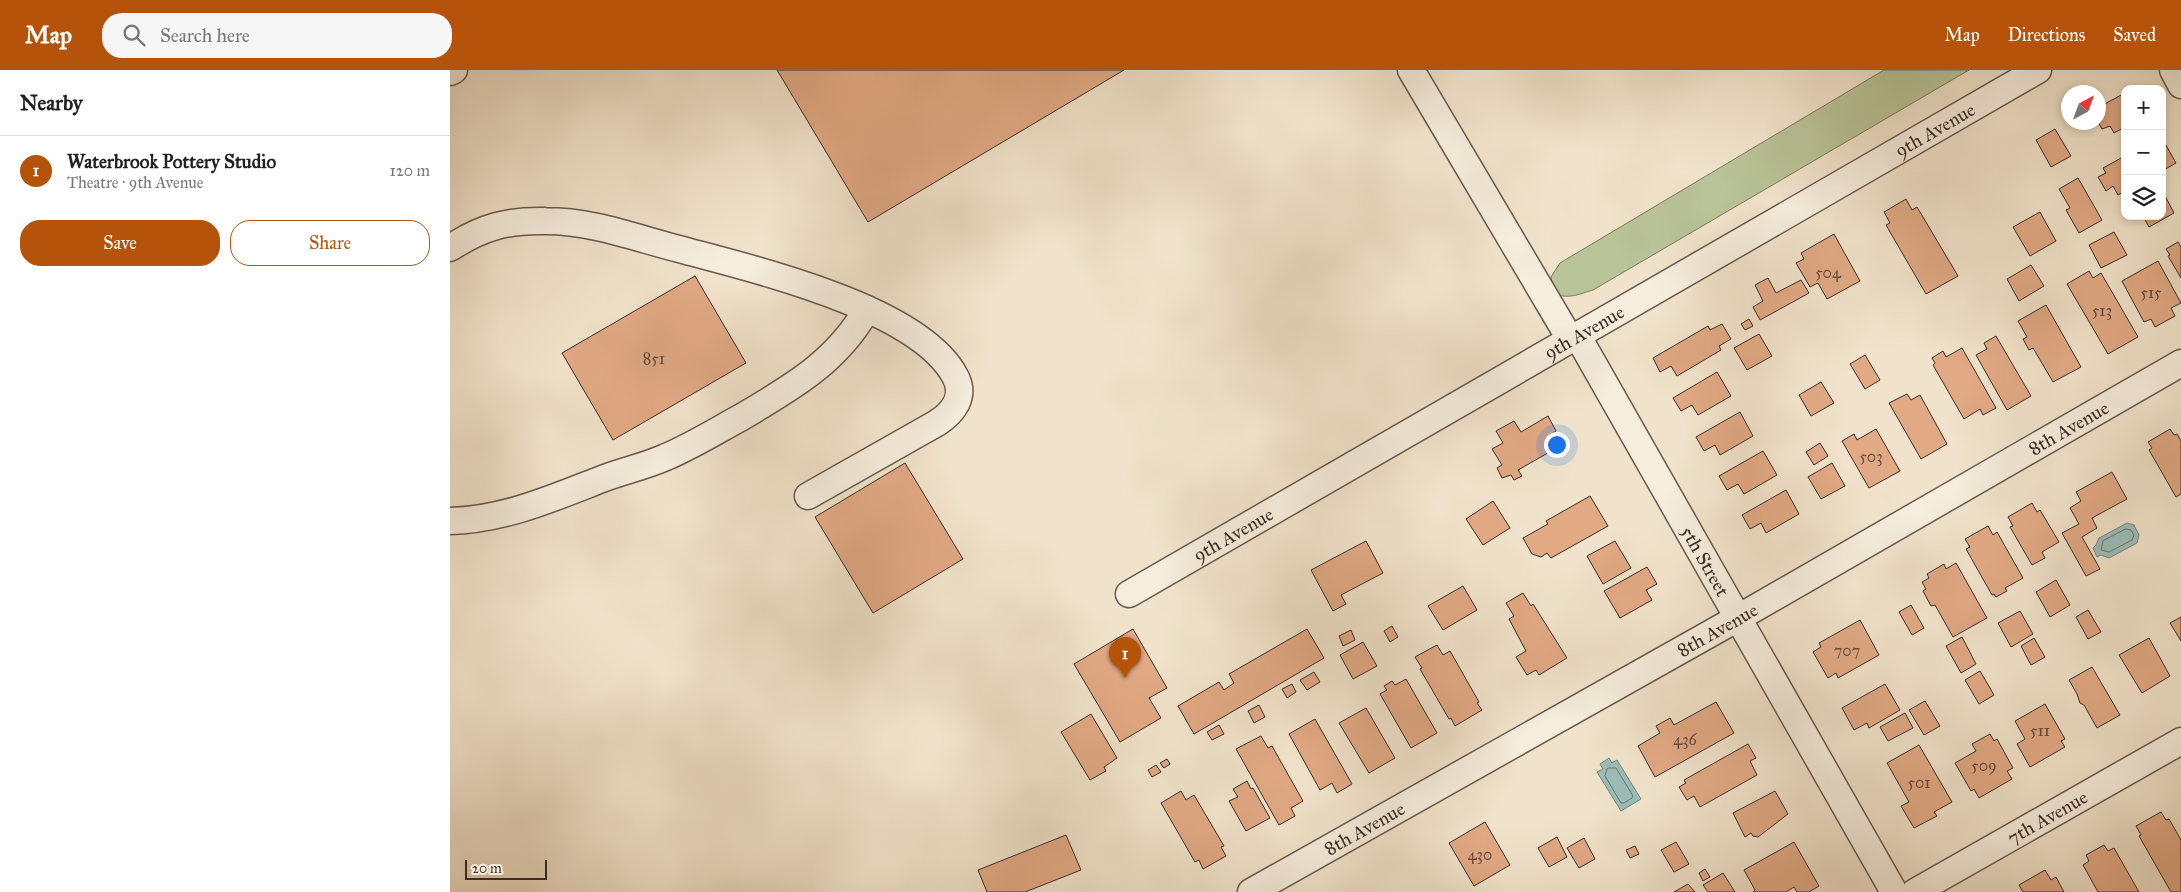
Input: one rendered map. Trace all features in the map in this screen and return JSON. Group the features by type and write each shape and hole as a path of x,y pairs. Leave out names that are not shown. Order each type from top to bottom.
{"street":[{"path":"450,72 454,70"},
{"name":"5th Street","path":"1410,70 1573,337 1738,618 1894,892"},
{"name":"9th Avenue","path":"1129,594 2038,70"},
{"path":"2173,70 2181,85"},
{"path":"450,248 472,234 511,223 545,220 581,223 740,266 835,295 867,308 911,333 936,352 957,378 960,387 958,401 951,413 808,496"},
{"path":"450,521 494,517 526,508 666,457 705,438 785,392 824,363 846,341 867,308"},
{"name":"8th Avenue","path":"1251,892 1738,618 2181,363"},
{"name":"7th Avenue","path":"1914,892 2181,742"}],"green space":[{"path":"1884,70 1969,70 1593,290 1569,296 1554,293 1551,277 1560,263"}],"water":[{"path":"2127,523 2134,525 2139,535 2137,543 2109,558 2101,555 2097,557 2093,548 2099,538"},
{"path":"1609,758 1612,763 1617,760 1641,799 1621,811 1597,772 1603,769 1600,764"}],"building":[{"path":"777,70 1124,70 868,222"},
{"path":"2121,95 2121,129 2114,133 2110,126 2106,128 2106,103"},
{"path":"2055,129 2071,156 2051,167 2036,140"},
{"path":"2166,145 2176,163 2166,169"},
{"path":"2121,158 2121,193 2118,195 2113,186 2106,191 2098,177 2106,173 2103,168"},
{"path":"2078,178 2102,220 2079,233 2066,210 2070,208 2059,189"},
{"path":"2166,198 2174,213 2166,217"},
{"path":"1906,199 1912,210 1917,207 1958,276 1926,294 1886,225 1890,223 1884,212"},
{"path":"2040,212 2056,241 2030,256 2013,227"},
{"path":"2145,220 2162,220 2149,227"},
{"path":"2114,232 2127,255 2101,268 2089,245"},
{"path":"1834,234 1860,281 1827,299 1818,283 1810,287 1796,263 1804,259 1801,253"},
{"path":"2178,242 2181,247 2181,278 2166,249"},
{"path":"2158,261 2181,303 2171,308 2175,316 2155,327 2151,319 2144,322 2122,281"},
{"path":"2031,265 2044,286 2019,301 2007,279"},
{"path":"2089,271 2093,278 2101,273 2138,337 2108,354 2067,284"},
{"path":"695,276 746,363 613,440 562,353"},
{"path":"1768,278 1776,293 1801,280 1809,293 1760,320 1753,307 1763,301 1755,285"},
{"path":"2046,305 2081,367 2053,382 2033,348 2029,350 2023,339 2027,337 2018,321"},
{"path":"1749,319 1753,326 1745,330 1741,324"},
{"path":"1722,324 1731,339 1719,346 1721,350 1677,376 1671,366 1660,372 1653,358 1708,326 1710,330"},
{"path":"1759,334 1772,356 1747,370 1734,348"},
{"path":"1996,336 2031,396 2007,410 1976,355 1987,349 1984,343"},
{"path":"1962,348 1996,408 1983,415 1980,409 1964,419 1933,365 1935,363 1932,358 1943,351 1946,357"},
{"path":"1865,355 1880,380 1865,389 1850,364"},
{"path":"1717,372 1731,396 1698,415 1692,405 1681,411 1673,398"},
{"path":"1821,382 1834,403 1811,416 1799,395"},
{"path":"1907,394 1911,400 1920,395 1947,444 1921,459 1889,403"},
{"path":"1740,412 1753,436 1720,455 1715,445 1704,451 1696,437"},
{"path":"1548,416 1556,431 1553,433 1560,446 1518,470 1522,476 1514,480 1511,475 1502,478 1497,468 1502,465 1492,449 1503,443 1496,431 1514,421 1521,432"},
{"path":"1876,429 1900,471 1869,488 1842,441 1854,434 1857,440"},
{"path":"2170,429 2174,435 2177,434 2181,441 2181,494 2176,497 2149,450 2152,448 2148,442"},
{"path":"1820,443 1828,456 1814,465 1806,452"},
{"path":"1763,451 1777,475 1744,494 1738,484 1727,490 1719,476"},
{"path":"905,463 963,559 873,613 815,517"},
{"path":"1832,463 1845,486 1821,499 1808,477"},
{"path":"2112,472 2127,499 2092,518 2097,528 2082,537 2100,569 2086,576 2062,533 2079,524 2070,508 2081,501 2076,492"},
{"path":"1786,490 1799,514 1766,533 1761,523 1750,529 1742,515"},
{"path":"1590,496 1608,526 1551,558 1547,553 1541,557 1532,554 1523,538 1548,524 1546,521"},
{"path":"1493,501 1510,528 1483,545 1466,519"},
{"path":"2032,503 2037,512 2040,510 2059,542 2042,552 2045,558 2032,565 2010,527 2013,526 2008,517"},
{"path":"1988,526 1993,535 1997,532 2023,578 2005,588 2007,591 1996,597 1994,594 1992,595 1966,549 1970,547 1965,539"},
{"path":"1366,541 1383,573 1341,595 1346,604 1333,611 1311,570"},
{"path":"1615,541 1631,568 1603,584 1587,556"},
{"path":"1956,563 1987,618 1953,637 1935,605 1931,606 1923,591 1926,589 1922,582 1929,578 1927,574 1944,564 1946,569"},
{"path":"1647,567 1657,584 1646,590 1652,600 1620,618 1604,591"},
{"path":"2056,580 2070,605 2050,617 2036,592"},
{"path":"1463,586 1477,610 1443,630 1428,606"},
{"path":"1523,593 1531,606 1533,604 1567,658 1539,675 1536,670 1527,675 1516,657 1526,651 1509,619 1514,616 1506,603"},
{"path":"1911,605 1924,628 1912,635 1899,612"},
{"path":"2088,610 2101,632 2088,639 2076,617"},
{"path":"2020,611 2033,634 2011,647 1998,623"},
{"path":"2181,617 2181,641 2170,623"},
{"path":"1860,620 1879,655 1838,678 1836,673 1828,678 1813,652 1821,647 1819,643"},
{"path":"1392,626 1398,637 1390,642 1384,631"},
{"path":"1133,629 1167,688 1149,698 1161,718 1120,742 1074,664"},
{"path":"1307,629 1324,658 1194,734 1178,706 1219,682 1224,690 1234,683 1229,674"},
{"path":"1351,630 1355,640 1343,646 1339,636"},
{"path":"1962,637 1976,664 1961,673 1946,646"},
{"path":"2034,638 2045,657 2031,665 2021,646"},
{"path":"2149,638 2170,676 2142,693 2119,655"},
{"path":"1363,642 1377,666 1353,679 1340,655"},
{"path":"1437,645 1443,655 1450,651 1482,710 1455,726 1420,669 1422,668 1415,657"},
{"path":"2092,667 2120,715 2097,728 2084,705 2080,703 2069,680"},
{"path":"1980,671 1994,695 1979,704 1965,680"},
{"path":"1314,672 1320,682 1307,690 1300,680"},
{"path":"1406,679 1437,733 1411,748 1380,694 1387,690 1384,686 1392,681 1395,685"},
{"path":"1292,684 1296,692 1287,698 1282,689"},
{"path":"1885,684 1900,710 1869,728 1867,723 1854,730 1842,708"},
{"path":"1925,701 1940,726 1924,735 1909,710"},
{"path":"1716,702 1734,733 1655,777 1638,746 1660,733 1656,726 1670,718 1674,725"},
{"path":"2045,704 2065,739 2061,741 2065,747 2030,767 2017,744 2025,739 2015,721"},
{"path":"1259,705 1265,717 1254,723 1248,711"},
{"path":"1366,708 1395,758 1369,773 1339,723"},
{"path":"1905,713 1913,728 1888,741 1880,727"},
{"path":"1091,714 1117,758 1104,767 1106,771 1090,780 1061,732"},
{"path":"1315,719 1352,784 1337,793 1332,783 1320,790 1289,734"},
{"path":"1219,725 1224,734 1212,740 1207,732"},
{"path":"1990,734 1994,741 1997,739 2013,768 2007,771 2012,779 1979,798 1974,789 1971,791 1955,763 1976,751 1972,744"},
{"path":"1261,736 1268,748 1272,746 1303,801 1291,808 1295,816 1279,825 1236,749"},
{"path":"1748,744 1756,758 1750,761 1757,775 1700,807 1694,796 1687,800 1679,787 1686,783 1684,780"},
{"path":"1919,745 1952,802 1934,812 1937,816 1914,828 1901,806 1909,802 1887,763"},
{"path":"1167,759 1170,764 1164,768 1160,763"},
{"path":"1156,765 1161,772 1152,777 1148,770"},
{"path":"1247,781 1270,818 1246,831 1229,801 1238,797 1233,789"},
{"path":"1181,791 1186,800 1194,795 1224,846 1221,847 1226,856 1203,869 1199,860 1195,862 1161,803"},
{"path":"1775,791 1788,814 1758,837 1753,836 1751,833 1745,837 1733,813"},
{"path":"2161,812 2166,820 2169,819 2181,840 2181,892 2171,892 2139,836 2141,835 2136,826"},
{"path":"1485,822 1510,865 1474,886 1449,843"},
{"path":"1066,835 1081,870 1025,892 987,892 978,870"},
{"path":"1557,837 1567,857 1549,867 1538,848"},
{"path":"1584,838 1595,859 1579,868 1567,848"},
{"path":"1676,842 1689,864 1674,872 1661,850"},
{"path":"1794,842 1819,886 1809,892 1797,892 1794,887 1786,892 1753,892 1755,890 1744,870"},
{"path":"2104,845 2108,851 2114,848 2139,892 2098,892 2083,865 2089,861 2086,855"},
{"path":"1635,846 1639,854 1630,858 1626,850"},
{"path":"1705,869 1710,877 1703,881 1699,873"},
{"path":"2045,870 2051,880 2056,877 2064,892 2023,892 2019,885"},
{"path":"1723,873 1735,892 1708,892 1703,885"},
{"path":"1688,884 1695,892 1674,892"}],"place":[{"name":"Waterbrook Pottery Studio","path":"1125,678"}]}
